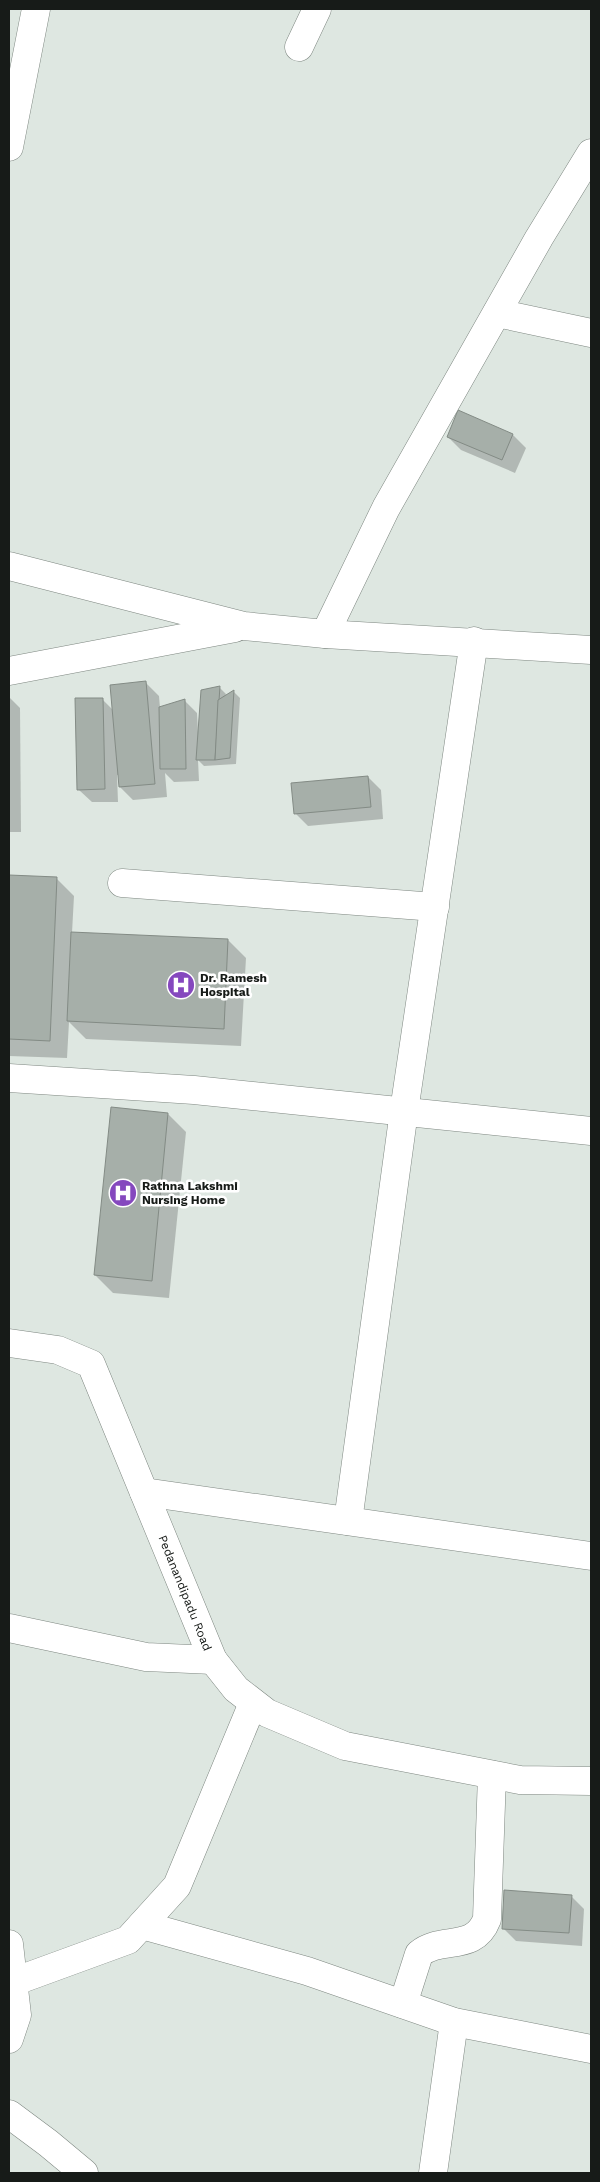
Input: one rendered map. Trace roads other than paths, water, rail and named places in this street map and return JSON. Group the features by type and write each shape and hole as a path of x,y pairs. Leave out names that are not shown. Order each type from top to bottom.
{"street":[{"path":"9,147 36,9"},
{"path":"299,47 317,9"},
{"path":"325,634 386,508 496,314 591,154"},
{"path":"496,314 591,333"},
{"path":"9,566 244,626 325,634 474,641 591,650"},
{"path":"9,671 244,626"},
{"path":"348,1521 404,1112 474,641"},
{"path":"122,883 435,907"},
{"path":"9,1078 194,1090 591,1130"},
{"name":"Pedanandipadu Road","path":"9,1343 58,1350 91,1364 213,1660 236,1689 253,1703 267,1713 345,1746 520,1780 591,1781"},
{"path":"144,1492 591,1556"},
{"path":"9,1628 146,1657 213,1660"},
{"path":"13,1982 128,1940 177,1886 253,1703"},
{"path":"403,2004 419,1954 434,1944 459,1942 474,1937 483,1929 487,1919 492,1775"},
{"path":"142,1925 307,1970 454,2022 591,2049"},
{"path":"9,1944 17,2015 9,2038"},
{"path":"433,2173 454,2022"},
{"path":"9,2114 84,2173"}],"place":[{"name":"Dr. Ramesh Hospital","path":"181,985"},
{"name":"Rathna Lakshmi Nursing Home","path":"123,1193"}]}
